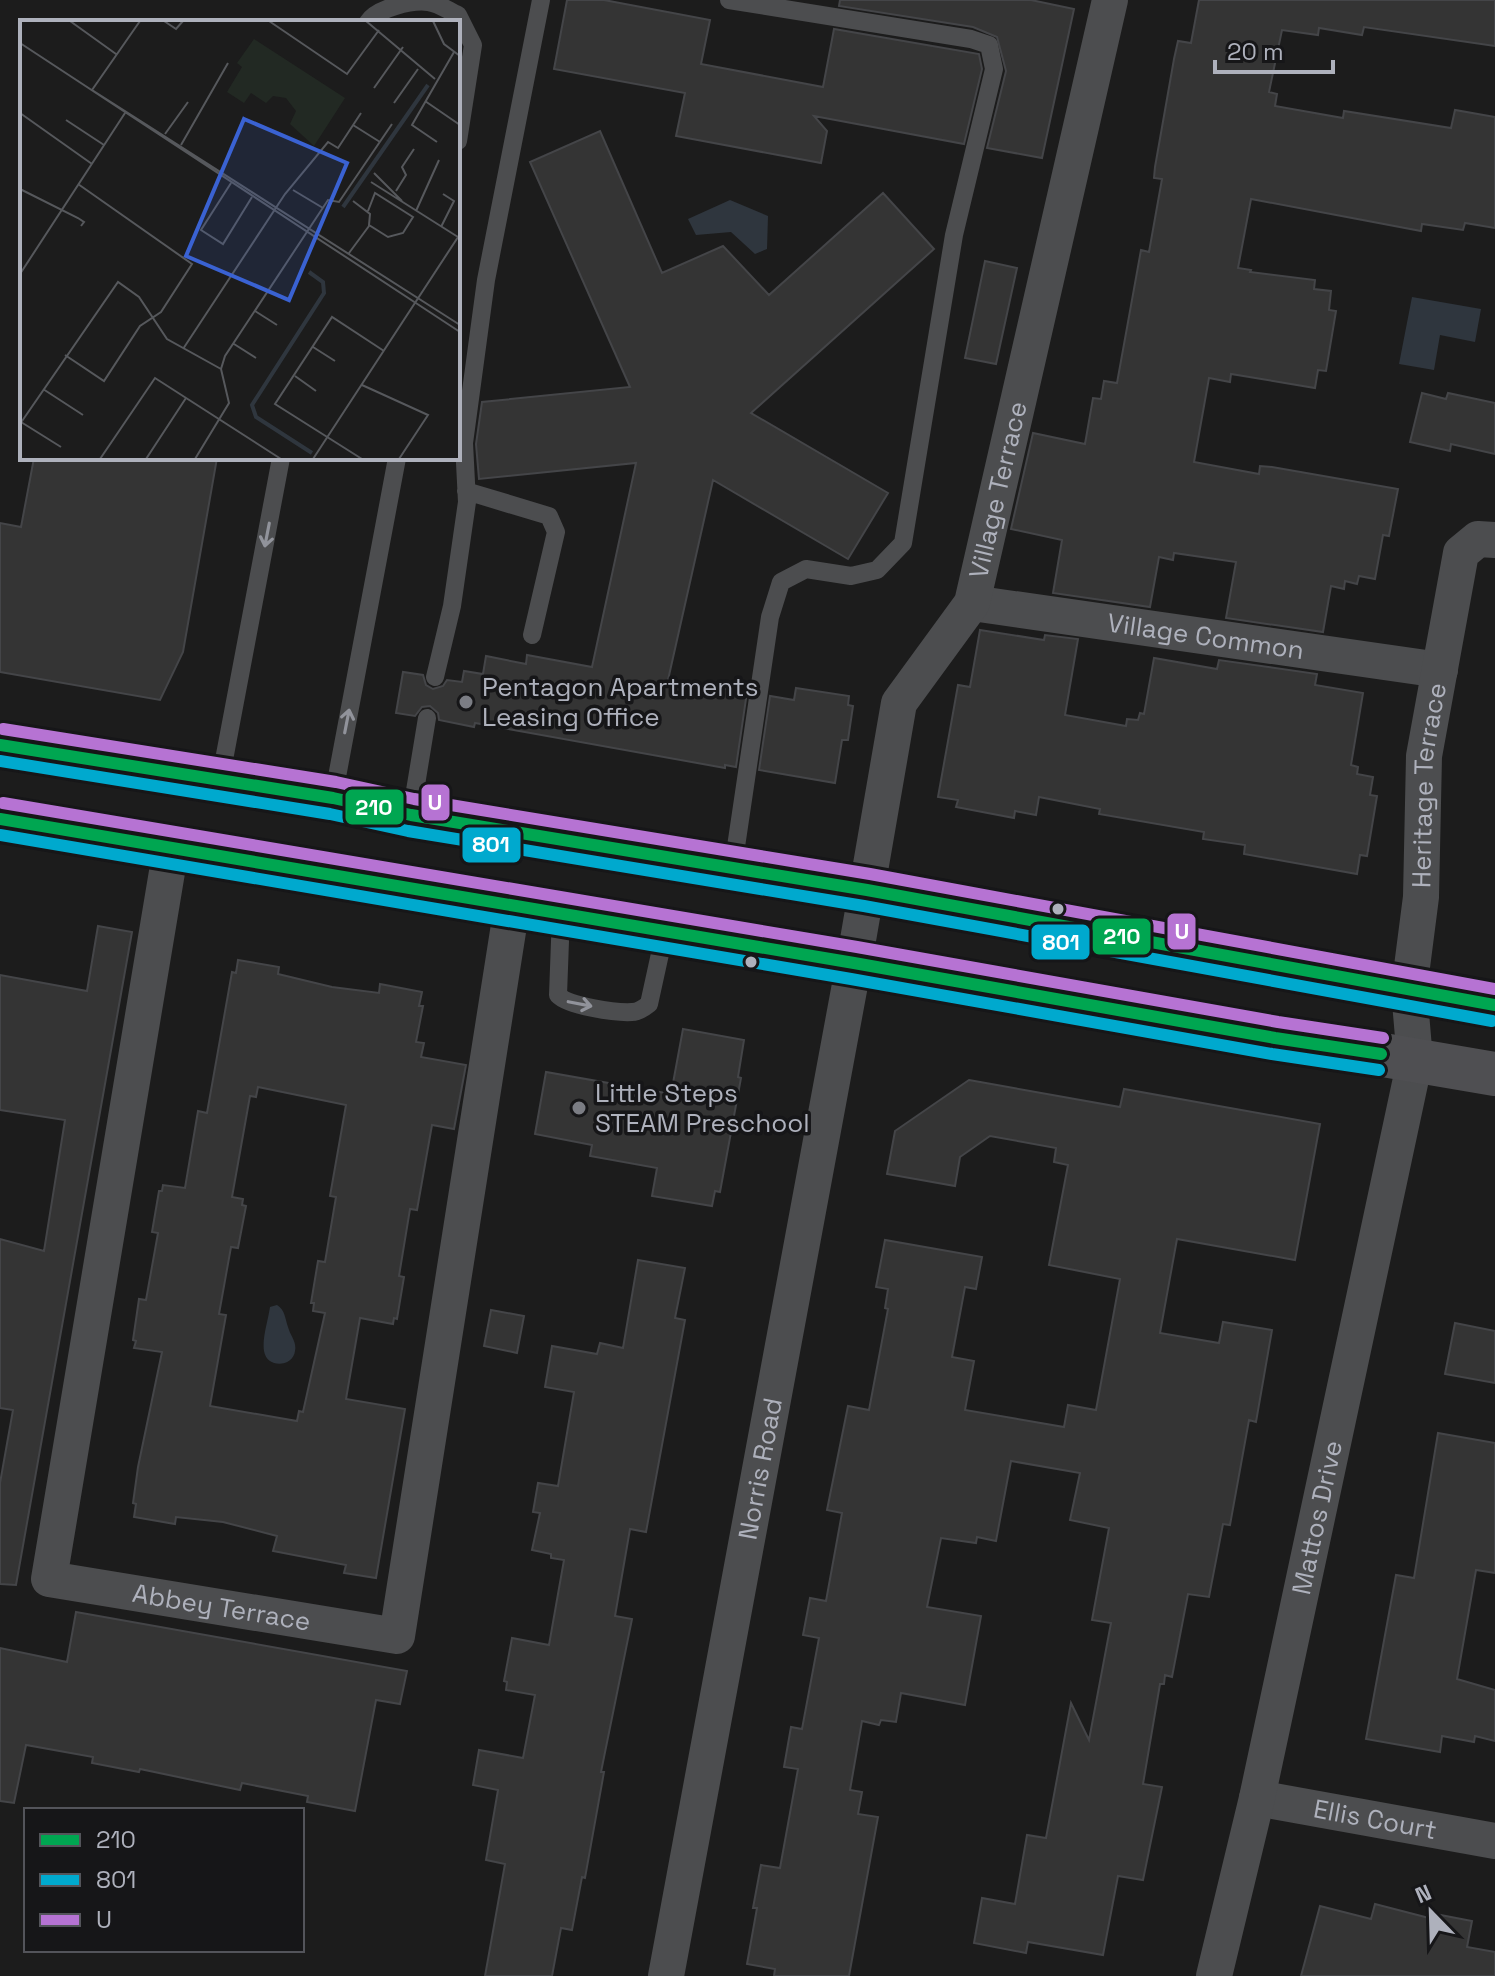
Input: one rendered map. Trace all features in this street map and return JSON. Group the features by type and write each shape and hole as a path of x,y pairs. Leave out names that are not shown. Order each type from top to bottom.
{"main road":[{"path":"0,745 333,798 411,815 867,890 1495,1005"},
{"path":"0,819 1495,1074"}],"street":[{"name":"Village Terrace","path":"854,963 899,703 972,603 1110,0"},
{"name":"Heritage Terrace","path":"1415,1060 1409,990 1421,897 1424,756 1461,553 1478,539 1495,540"},
{"name":"Village Common","path":"972,603 1440,670"},
{"name":"Abbey Terrace","path":"171,848 49,1579 397,1636 512,906"},
{"name":"Norris Road","path":"666,1976 854,963"},
{"name":"Mattos Drive","path":"1214,1976 1257,1798 1415,1060"},
{"name":"Ellis Court","path":"1257,1798 1495,1841"}],"lane":[{"path":"435,677 452,606 467,502 464,443 486,280 541,0"},
{"path":"729,0 971,39 989,45 994,69 954,235 903,543 877,570 851,576 806,569 781,582 770,617 733,867"},
{"path":"369,20 393,6 428,1 458,15 473,45 460,132"},
{"path":"220,781 281,460"},
{"path":"333,798 397,460"},
{"path":"466,491 549,516 556,532 532,635"},
{"path":"411,815 427,718"},
{"path":"561,914 558,995 564,1001 593,1007 635,1012 649,1004 665,931"}],"shaded area":[{"path":"730,200 768,216 767,249 755,254 731,232 696,235 688,219"},
{"path":"1412,297 1481,309 1475,342 1440,335 1434,370 1399,364"},
{"path":"277,1305 282,1309 295,1348 290,1360 280,1364 270,1361 264,1351 270,1307"}],"building":[{"path":"567,0 604,0 710,20 701,64 823,87 834,29 979,54 982,69 964,144 814,116 827,131 821,163 676,136 685,93 554,69"},
{"path":"840,0 1031,0 1074,9 1042,158 987,148 1006,71 997,37 973,27 839,6"},
{"path":"1199,0 1495,0 1495,46 1364,27 1362,35 1319,28 1318,35 1282,30 1269,92 1277,94 1275,106 1343,118 1344,111 1451,128 1455,110 1495,117 1495,228 1465,223 1463,230 1422,224 1421,231 1251,199 1238,268 1315,280 1314,289 1331,291 1329,310 1336,311 1326,371 1318,370 1315,388 1231,374 1230,382 1209,378 1194,462 1259,474 1260,466 1272,467 1398,489 1389,536 1383,535 1375,579 1359,576 1357,584 1345,581 1344,589 1331,586 1323,632 1226,618 1236,562 1174,553 1173,560 1159,557 1150,607 1053,593 1062,540 1011,529 1033,433 1085,444 1093,398 1101,399 1104,381 1117,383 1141,250 1149,252 1162,179 1154,178 1155,167 1174,59 1178,41 1191,43"},
{"path":"600,131 662,273 723,246 769,295 883,193 934,249 751,413 888,493 848,559 713,480 668,680 747,692 736,767 725,765 725,768 475,723 474,727 439,720 438,713 430,706 422,707 415,716 396,713 403,672 423,675 426,685 433,689 443,686 447,680 462,682 464,671 483,674 486,656 526,664 527,655 592,667 636,463 479,479 476,444 482,402 630,387 530,162"},
{"path":"985,261 1017,268 996,364 965,358"},
{"path":"1422,393 1446,399 1448,393 1495,403 1495,454 1451,444 1450,451 1410,442"},
{"path":"34,460 217,460 183,652 160,700 0,672 0,523 21,527"},
{"path":"980,630 1044,640 1045,635 1078,639 1065,715 1126,726 1127,719 1138,720 1140,713 1144,714 1154,658 1217,669 1219,660 1317,674 1315,685 1363,693 1351,765 1358,767 1357,774 1373,777 1370,795 1377,796 1367,856 1360,855 1357,874 1244,854 1245,845 1203,839 1204,832 1099,814 1100,809 1039,797 1036,815 1015,811 1014,818 956,807 958,800 938,797 958,685 970,687"},
{"path":"796,688 849,696 848,705 853,706 848,740 842,740 835,783 759,770 770,696 794,700"},
{"path":"98,926 132,932 16,1585 0,1584 0,1483 13,1410 0,1408 0,1239 44,1251 65,1120 0,1110 0,975 87,991"},
{"path":"238,960 279,967 278,974 332,987 379,993 380,984 422,992 419,1006 423,1006 416,1042 424,1043 421,1057 466,1065 454,1129 432,1125 417,1210 410,1209 399,1276 404,1277 397,1319 394,1318 393,1324 360,1318 346,1399 405,1409 376,1578 344,1573 346,1565 273,1551 277,1536 223,1522 176,1517 175,1524 134,1517 138,1467 162,1352 134,1348 136,1341 133,1340 139,1299 146,1300 158,1233 152,1232 159,1191 162,1191 163,1185 185,1188 198,1111 207,1113 232,972 236,973","holes":["258,1087 346,1105 330,1196 336,1197 325,1262 318,1261 311,1303 314,1303 313,1311 325,1313 303,1412 299,1411 297,1421 210,1406 226,1315 219,1314 231,1247 238,1248 246,1206 242,1205 243,1199 232,1197 250,1096 256,1097"]},
{"path":"683,1029 744,1040 738,1077 741,1078 720,1192 715,1191 712,1206 652,1196 657,1168 590,1156 592,1145 535,1134 546,1072 671,1094"},
{"path":"969,1080 1120,1107 1124,1089 1320,1124 1295,1260 1177,1239 1160,1333 1219,1343 1223,1322 1272,1330 1256,1422 1249,1420 1230,1525 1223,1524 1209,1597 1188,1594 1172,1677 1165,1675 1164,1684 1160,1684 1143,1784 1162,1787 1143,1880 1118,1876 1103,1955 1028,1942 1026,1953 974,1943 982,1898 1015,1904 1027,1835 1046,1838 1071,1703 1089,1740 1111,1623 1092,1620 1109,1528 1070,1520 1080,1473 1011,1461 996,1541 977,1537 976,1543 941,1538 927,1607 981,1616 965,1705 901,1693 896,1722 881,1720 879,1725 862,1721 850,1790 862,1792 858,1814 878,1817 849,1976 774,1976 775,1969 747,1964 757,1908 753,1908 761,1865 780,1868 798,1769 784,1767 791,1727 802,1729 819,1638 803,1635 810,1598 826,1601 842,1513 827,1510 848,1406 869,1410 888,1309 885,1308 888,1289 876,1287 885,1240 982,1257 976,1289 965,1287 952,1357 974,1361 965,1410 1064,1427 1068,1405 1096,1410 1120,1279 1049,1265 1068,1165 1054,1162 1056,1148 990,1136 960,1157 955,1186 887,1174 895,1131"},
{"path":"638,1260 685,1268 675,1318 685,1320 646,1532 630,1529 615,1616 632,1619 601,1772 604,1772 585,1878 582,1877 572,1930 561,1928 552,1976 485,1976 505,1864 486,1860 498,1790 473,1785 479,1750 523,1758 535,1695 506,1690 507,1682 504,1681 512,1638 549,1645 564,1560 532,1550 540,1513 533,1512 538,1483 558,1486 574,1392 545,1387 552,1346 597,1354 600,1343 623,1348"},
{"path":"491,1310 524,1316 517,1353 484,1346"},
{"path":"1455,1323 1495,1331 1495,1383 1445,1374"},
{"path":"1438,1433 1495,1443 1495,1573 1476,1570 1457,1679 1495,1690 1495,1741 1475,1736 1474,1742 1442,1736 1440,1752 1366,1739 1396,1575 1414,1578"},
{"path":"76,1612 407,1671 400,1704 376,1700 355,1811 307,1802 308,1796 242,1783 240,1790 140,1769 139,1772 92,1763 93,1757 26,1745 14,1803 0,1801 0,1648 67,1662"},
{"path":"1375,1904 1429,1918 1430,1913 1472,1921 1467,1947 1495,1952 1495,1976 1301,1976 1320,1906 1371,1919"}],"transit line":[{"name":"U","path":"3,729 336,782 414,799 870,874 1495,989"},
{"name":"210","path":"0,745 333,798 411,815 867,890 1495,1005"},
{"name":"801","path":"0,761 864,906 1492,1021"},
{"name":"U","path":"3,803 1383,1038"},
{"name":"210","path":"0,819 1381,1054"},
{"name":"801","path":"0,835 1379,1070"}],"place":[{"name":"Pentagon Apartments Leasing Office","path":"466,702"},
{"name":"Little Steps STEAM Preschool","path":"579,1108"}]}
